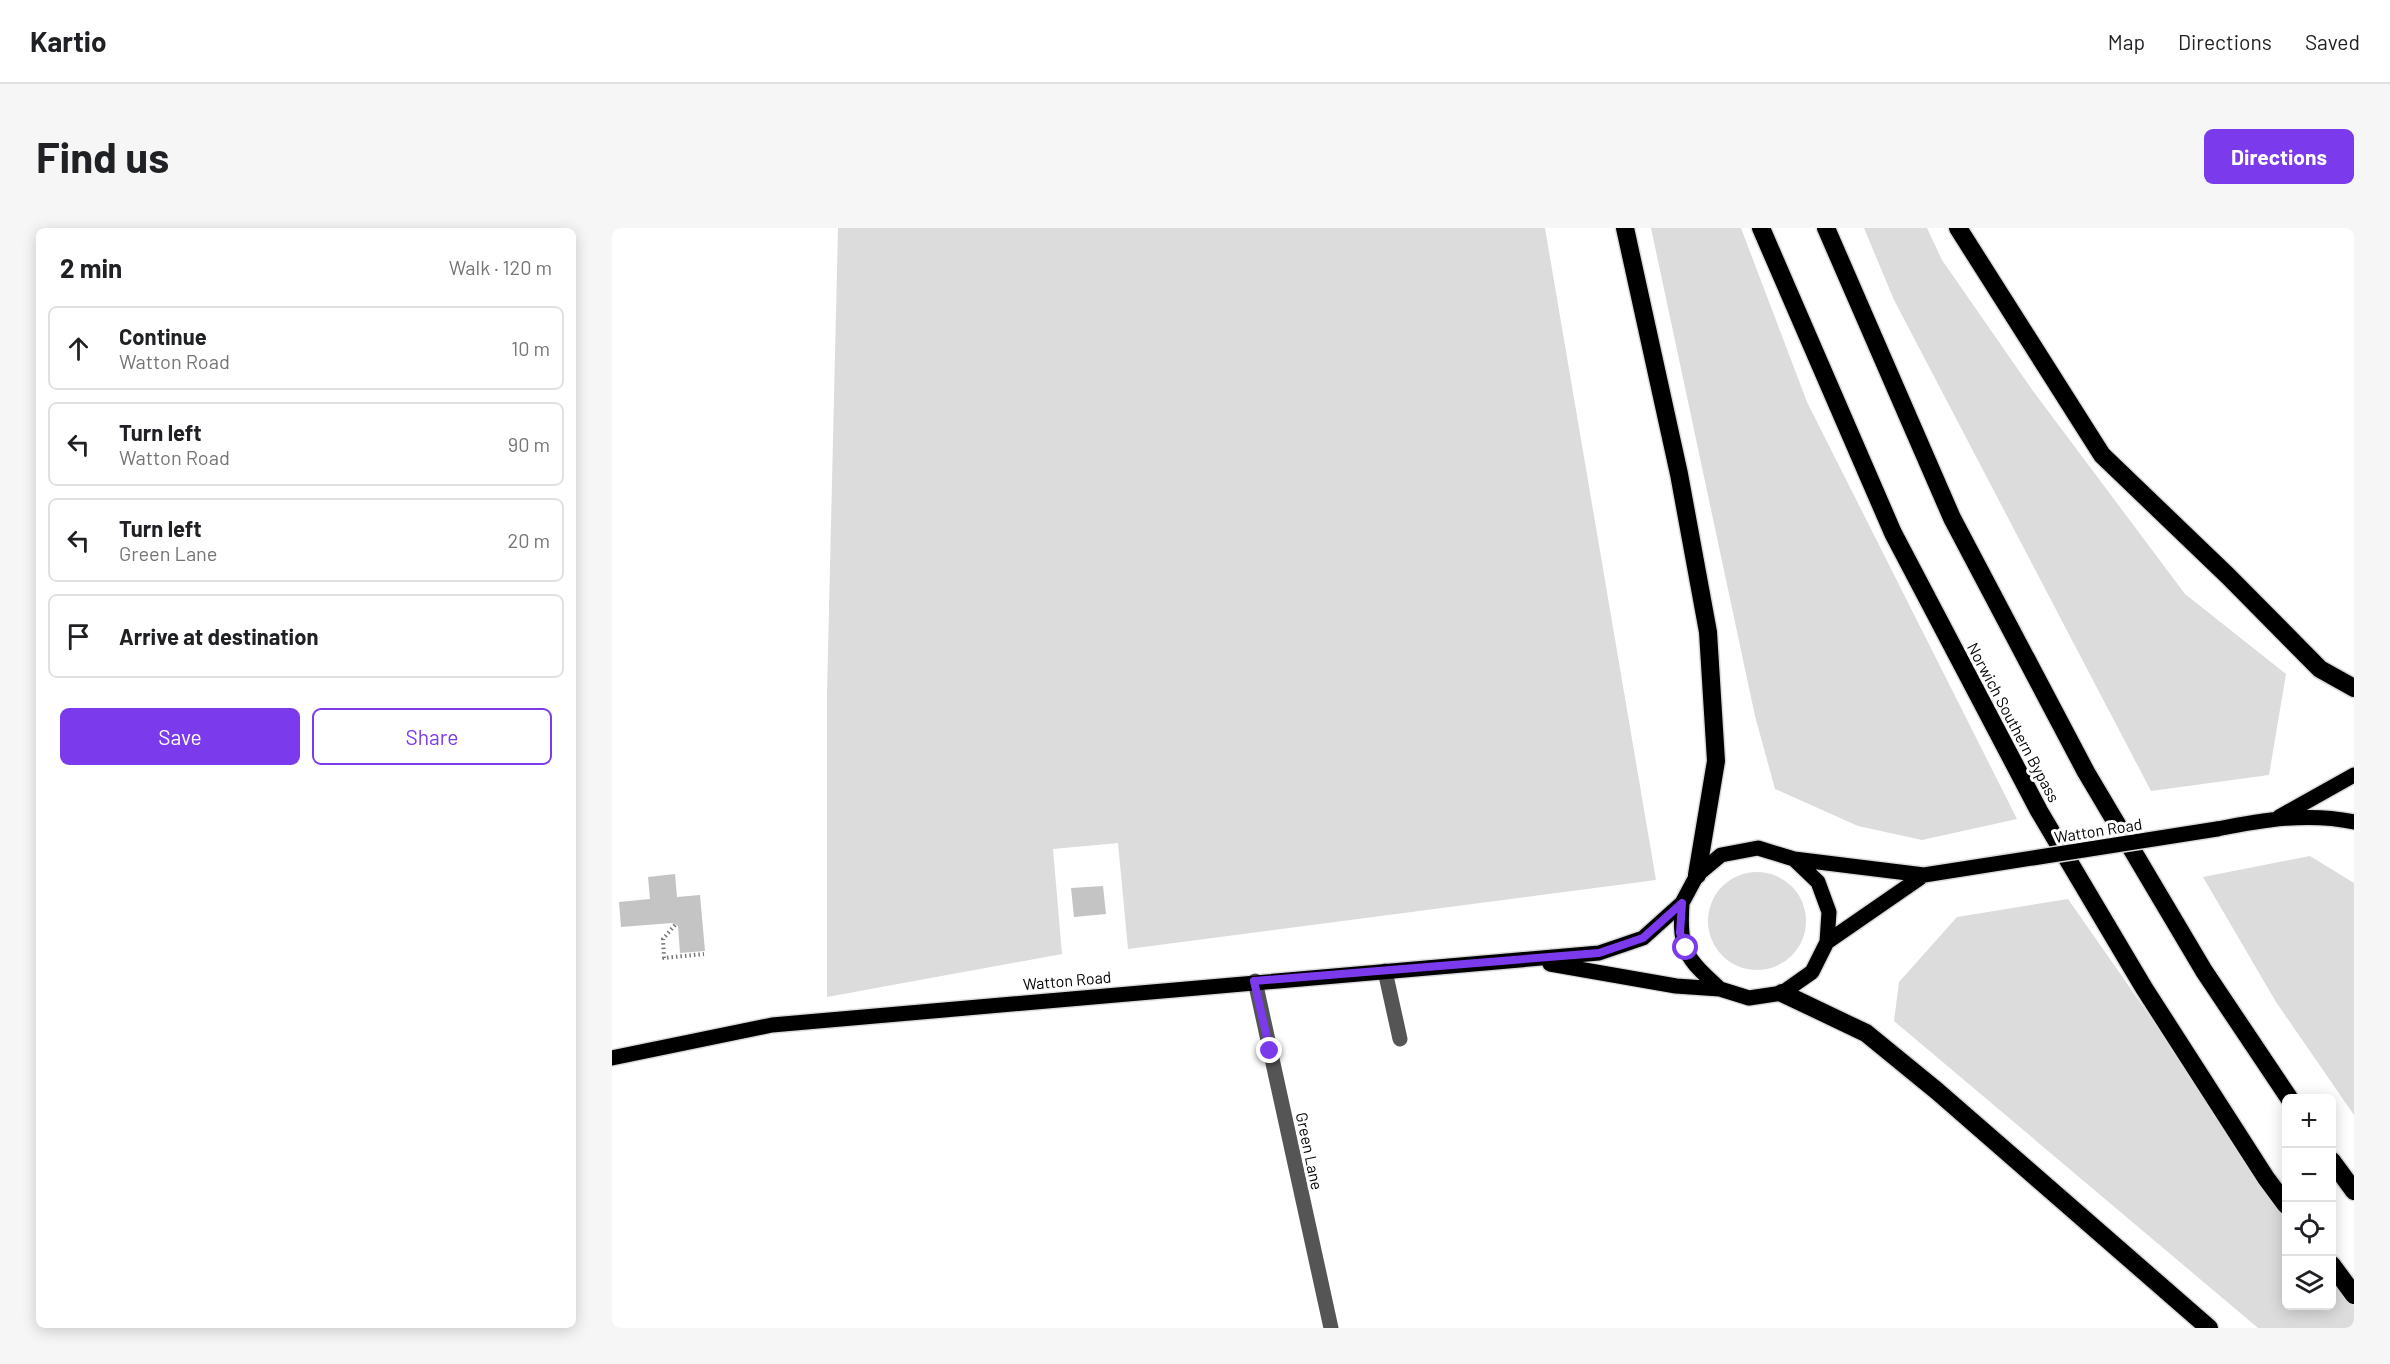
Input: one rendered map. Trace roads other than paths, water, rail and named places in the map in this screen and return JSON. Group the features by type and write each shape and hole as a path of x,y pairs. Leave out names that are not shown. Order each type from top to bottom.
{"highway":[{"path":"1625,228 1679,474 1708,632 1716,761 1697,875"},
{"name":"Norwich Southern Bypass","path":"1761,228 1893,533 2039,811 2144,988 2283,1202"},
{"path":"1826,228 1952,518 2086,772 2204,971 2286,1094"},
{"path":"1958,228 2102,454 2320,669 2354,688"},
{"path":"1782,993 1866,1033 1953,1105 2209,1328"},
{"path":"2336,1168 2354,1191"},
{"path":"2336,1272 2354,1295"}],"main road":[{"name":"Watton Road","path":"2276,818 2354,775"},
{"name":"Watton Road","path":"612,1058 772,1025 1254,981 1599,953 1643,938 1682,903 1697,875 1721,855 1758,848 1794,859 1924,875 2276,818 2337,818 2354,822"},
{"name":"Watton Road","path":"1527,960 1676,986 1720,989 1749,998 1782,993 1812,972 1827,942 1829,912 1818,882 1794,859"},
{"name":"Watton Road","path":"1827,942 1924,875"},
{"name":"Watton Road","path":"1682,903 1680,933 1692,963 1720,989"}],"street":[{"path":"1384,971 1400,1040"},
{"name":"Green Lane","path":"1254,981 1331,1328"}]}
